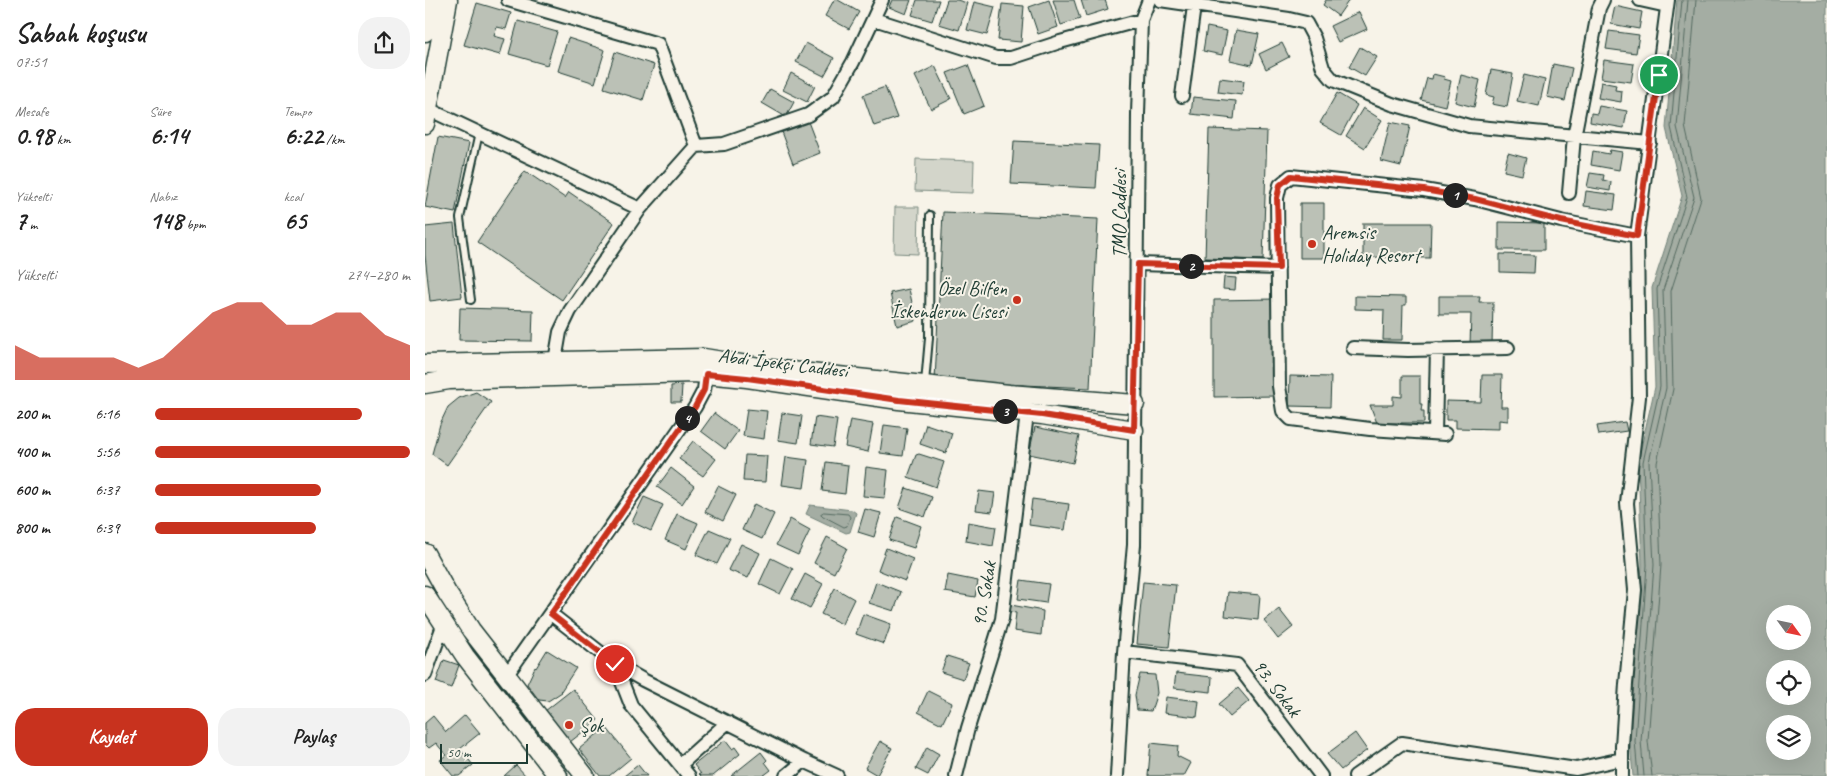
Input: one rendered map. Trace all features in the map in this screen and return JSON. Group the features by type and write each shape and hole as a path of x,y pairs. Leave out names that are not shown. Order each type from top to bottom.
{"street":[{"path":"425,32 431,0"},
{"path":"448,0 427,116 479,133 640,209"},
{"path":"508,0 658,44 696,146"},
{"path":"555,361 560,332 570,310 640,209 696,146 724,144 808,115 833,97 875,19 882,0"},
{"name":"TMO Caddesi","path":"1134,430 1141,20 1149,0"},
{"path":"1160,0 1306,23 1315,38 1323,68 1333,80 1392,104 1469,126 1650,143"},
{"path":"1569,193 1574,137 1599,8 1603,0"},
{"path":"1623,776 1622,758 1626,684 1635,590 1627,503 1639,397 1637,236 1667,3 1640,0"},
{"path":"1182,96 1194,6"},
{"path":"875,19 996,58 1011,58 1141,20"},
{"path":"1437,349 1440,434 1370,429 1291,419 1283,411 1279,386 1277,198 1280,185 1291,176 1424,190 1637,236"},
{"path":"1138,264 1279,268"},
{"path":"1353,348 1508,348"},
{"name":"Abdi İpekçi Caddesi","path":"425,364 703,358 772,369 925,386 1135,404"},
{"name":"Abdi İpekçi Caddesi","path":"425,384 458,380 639,374 706,374 747,378 906,401 1027,414 1134,430"},
{"path":"506,676 695,407 704,390 706,374"},
{"name":"90. Sokak","path":"956,776 968,728 1002,619 1027,414"},
{"path":"1117,776 1123,652 1133,545 1134,430"},
{"path":"425,553 447,593 471,630 585,776"},
{"path":"425,595 465,656 558,776"},
{"path":"551,614 615,664 643,680 803,761 837,776"},
{"path":"425,675 444,623"},
{"name":"93. Sokak","path":"1123,652 1237,665 1321,776"},
{"path":"615,664 631,706 689,776"},
{"path":"679,765 728,722"},
{"path":"1355,776 1401,744 1576,769 1622,758"},
{"path":"786,776 803,761"}],"lane":[{"path":"471,300 460,218 479,133"},
{"path":"925,386 929,338 931,214"},
{"path":"910,375 925,386"}],"shaded area":[{"path":"916,159 974,161 973,193 915,191"},
{"path":"895,207 919,207 918,254 894,253"}],"water":[{"path":"1677,0 1827,0 1827,776 1633,776 1630,741 1642,565 1638,461 1655,387 1652,288 1682,196 1666,128"},
{"path":"810,505 852,510 856,513 850,532 846,533 806,514"}],"building":[{"path":"834,0 838,0 859,12 849,29 825,16"},
{"path":"892,0 911,0 906,14 889,7"},
{"path":"917,0 939,0 932,21 912,15"},
{"path":"947,0 967,3 959,30 939,24"},
{"path":"1049,0 1058,27 1038,34 1029,7"},
{"path":"1053,0 1074,0 1080,19 1061,25"},
{"path":"1081,0 1105,0 1108,9 1086,16"},
{"path":"1326,0 1349,0 1338,16 1323,5"},
{"path":"974,2 995,7 987,35 967,30"},
{"path":"477,3 511,13 506,29 497,27 494,36 505,39 500,55 464,45"},
{"path":"1002,4 1024,6 1021,42 998,40"},
{"path":"1615,6 1642,12 1639,29 1611,24"},
{"path":"1359,12 1367,29 1338,42 1330,26"},
{"path":"518,21 557,32 547,65 509,54"},
{"path":"1207,27 1227,31 1222,55 1203,51"},
{"path":"1236,30 1259,34 1252,65 1230,60"},
{"path":"1609,31 1639,35 1636,53 1606,49"},
{"path":"568,38 605,50 595,83 558,71"},
{"path":"806,43 834,58 824,76 796,62"},
{"path":"1282,43 1289,57 1266,69 1259,54"},
{"path":"1360,47 1377,57 1365,76 1349,67"},
{"path":"615,52 654,65 643,100 604,88"},
{"path":"1604,60 1634,64 1631,82 1601,78"},
{"path":"1553,64 1572,68 1565,101 1547,97"},
{"path":"968,65 984,106 964,114 947,73"},
{"path":"935,66 951,99 931,109 915,76"},
{"path":"1491,70 1513,74 1507,107 1492,104 1494,97 1486,95"},
{"path":"791,73 815,86 807,102 783,90"},
{"path":"1433,74 1445,77 1444,79 1451,81 1445,106 1421,100 1427,78 1432,79"},
{"path":"1461,75 1480,80 1474,107 1455,102"},
{"path":"1524,75 1545,80 1539,106 1517,101"},
{"path":"1220,78 1244,81 1242,95 1218,92"},
{"path":"1601,82 1616,85 1615,90 1622,91 1621,102 1598,98"},
{"path":"885,87 897,118 874,126 863,95"},
{"path":"770,89 794,102 786,117 762,103"},
{"path":"1337,93 1357,105 1341,135 1320,123"},
{"path":"1193,97 1236,101 1234,119 1191,114"},
{"path":"1599,106 1627,111 1624,128 1590,122 1591,113 1597,114"},
{"path":"1363,108 1382,120 1365,148 1346,136"},
{"path":"807,119 820,153 793,164 780,129"},
{"path":"1390,122 1410,126 1401,166 1381,161"},
{"path":"1209,129 1267,131 1263,260 1205,258"},
{"path":"438,137 469,143 455,213 425,207"},
{"path":"1014,141 1099,145 1096,188 1011,184"},
{"path":"1610,150 1622,152 1619,170 1591,165 1593,151 1609,154"},
{"path":"1508,153 1526,158 1522,175 1504,171"},
{"path":"525,171 565,198 569,192 614,223 562,300 477,242"},
{"path":"1590,173 1604,175 1603,180 1611,182 1610,191 1587,187"},
{"path":"1586,191 1616,195 1614,210 1584,206"},
{"path":"1300,203 1324,203 1324,258 1300,258"},
{"name":"Özel Bilfen İskenderun Lisesi","path":"943,212 1098,219 1090,388 935,381"},
{"path":"1499,222 1544,223 1544,250 1499,250"},
{"path":"1363,223 1431,223 1430,258 1363,257"},
{"path":"454,224 462,297 430,301 425,255 425,227"},
{"path":"1500,254 1535,255 1534,273 1500,272"},
{"path":"1224,277 1236,278 1235,290 1223,289"},
{"path":"909,289 916,321 897,326 890,293"},
{"path":"1355,296 1406,297 1406,305 1403,305 1402,340 1383,340 1384,310 1355,309"},
{"path":"1439,296 1480,296 1479,302 1493,302 1492,345 1470,345 1471,314 1439,314"},
{"path":"1275,299 1275,396 1214,397 1214,300"},
{"path":"460,308 533,310 532,341 459,340"},
{"path":"1482,375 1502,375 1501,407 1508,407 1508,421 1499,420 1499,429 1456,428 1456,420 1446,420 1446,401 1481,402"},
{"path":"1290,376 1331,377 1330,407 1289,406"},
{"path":"1402,376 1420,376 1420,404 1422,404 1421,411 1424,411 1424,423 1377,423 1370,405 1393,405 1393,396 1402,397"},
{"path":"682,385 681,402 671,402 671,386"},
{"path":"476,392 491,402 447,465 432,454 440,424 448,407 459,398"},
{"path":"747,409 767,411 764,439 743,436"},
{"path":"714,413 738,431 725,449 701,431"},
{"path":"782,413 802,416 798,443 778,440"},
{"path":"815,417 837,420 833,447 811,444"},
{"path":"850,420 873,424 868,452 845,447"},
{"path":"1625,422 1627,431 1599,435 1597,426"},
{"path":"926,424 952,433 946,453 920,444"},
{"path":"884,425 907,428 903,456 880,453"},
{"path":"1035,427 1079,436 1073,463 1029,454"},
{"path":"693,441 716,459 703,476 679,459"},
{"path":"919,454 944,462 936,487 908,477 916,455"},
{"path":"745,455 767,456 765,482 743,481"},
{"path":"786,457 808,460 804,488 782,485"},
{"path":"826,462 848,465 845,494 822,491"},
{"path":"866,467 888,470 885,498 863,496"},
{"path":"671,468 694,486 682,504 657,487"},
{"path":"718,486 736,495 723,521 705,512"},
{"path":"906,488 932,497 925,517 899,508"},
{"path":"979,491 995,493 992,512 976,510"},
{"path":"644,497 663,505 651,531 632,522"},
{"path":"1032,499 1069,504 1065,530 1029,525"},
{"path":"754,504 774,514 762,539 742,530"},
{"path":"865,509 881,513 874,537 858,532"},
{"path":"677,514 698,523 686,549 665,540"},
{"path":"897,517 921,526 914,548 889,540"},
{"path":"790,519 810,530 798,555 776,545"},
{"path":"968,522 996,527 993,546 966,541"},
{"path":"709,529 730,538 717,564 696,555"},
{"path":"827,537 847,548 834,573 814,563"},
{"path":"741,544 760,553 748,578 728,570"},
{"path":"886,548 913,559 905,581 878,570"},
{"path":"771,558 793,569 780,594 759,584"},
{"path":"805,574 823,584 810,608 792,599"},
{"path":"948,575 978,581 975,597 945,592"},
{"path":"1021,580 1049,584 1046,603 1018,599"},
{"path":"876,582 901,592 894,611 869,603"},
{"path":"1143,582 1176,585 1169,647 1137,644"},
{"path":"835,588 854,599 842,624 821,614"},
{"path":"1228,592 1260,595 1258,620 1225,616"},
{"path":"1011,605 1043,611 1041,635 1014,631 1016,613 1010,612"},
{"path":"1279,609 1293,627 1278,639 1264,621"},
{"path":"863,614 891,624 884,644 856,634"},
{"path":"547,650 576,668 562,692 548,701 539,700 527,684 535,667"},
{"path":"947,656 969,663 963,679 941,672"},
{"path":"444,660 459,665 451,688 436,682"},
{"path":"1176,673 1212,677 1211,692 1174,688"},
{"path":"1140,674 1155,675 1157,693 1151,711 1137,710 1135,695"},
{"path":"1238,688 1249,701 1230,717 1219,704"},
{"path":"573,689 598,720 570,742 545,711"},
{"path":"928,691 952,703 942,724 918,712"},
{"path":"1166,697 1199,701 1197,717 1164,713"},
{"path":"465,715 480,733 460,749 473,765 459,776 453,776 440,760 446,755 436,743 429,748 425,744 425,723 433,716 446,732"},
{"path":"606,727 631,758 609,776 600,776 579,749"},
{"path":"1355,733 1367,750 1341,770 1327,754"},
{"path":"725,740 732,749 735,747 740,754 713,776 701,776 694,765"},
{"path":"880,741 892,748 877,775 865,768"},
{"path":"1151,743 1178,746 1177,756 1191,763 1184,776 1148,776"},
{"path":"927,747 939,754 928,775 916,769"},
{"path":"761,752 771,770 763,776 731,776"},
{"path":"516,765 526,776 504,776"},
{"path":"638,765 647,776 624,776"}],"place":[{"name":"Aremsis Holiday Resort","path":"1312,244"},
{"name":"Özel Bilfen İskenderun Lisesi","path":"1017,300"},
{"name":"Şok","path":"569,725"}],"route":[{"path":"615,664 551,614 695,407 704,390 706,374 747,378 899,400 1042,415 1134,430 1138,264 1279,268 1277,198 1280,185 1291,176 1424,190 1475,199 1561,221 1637,236 1659,75"}]}
